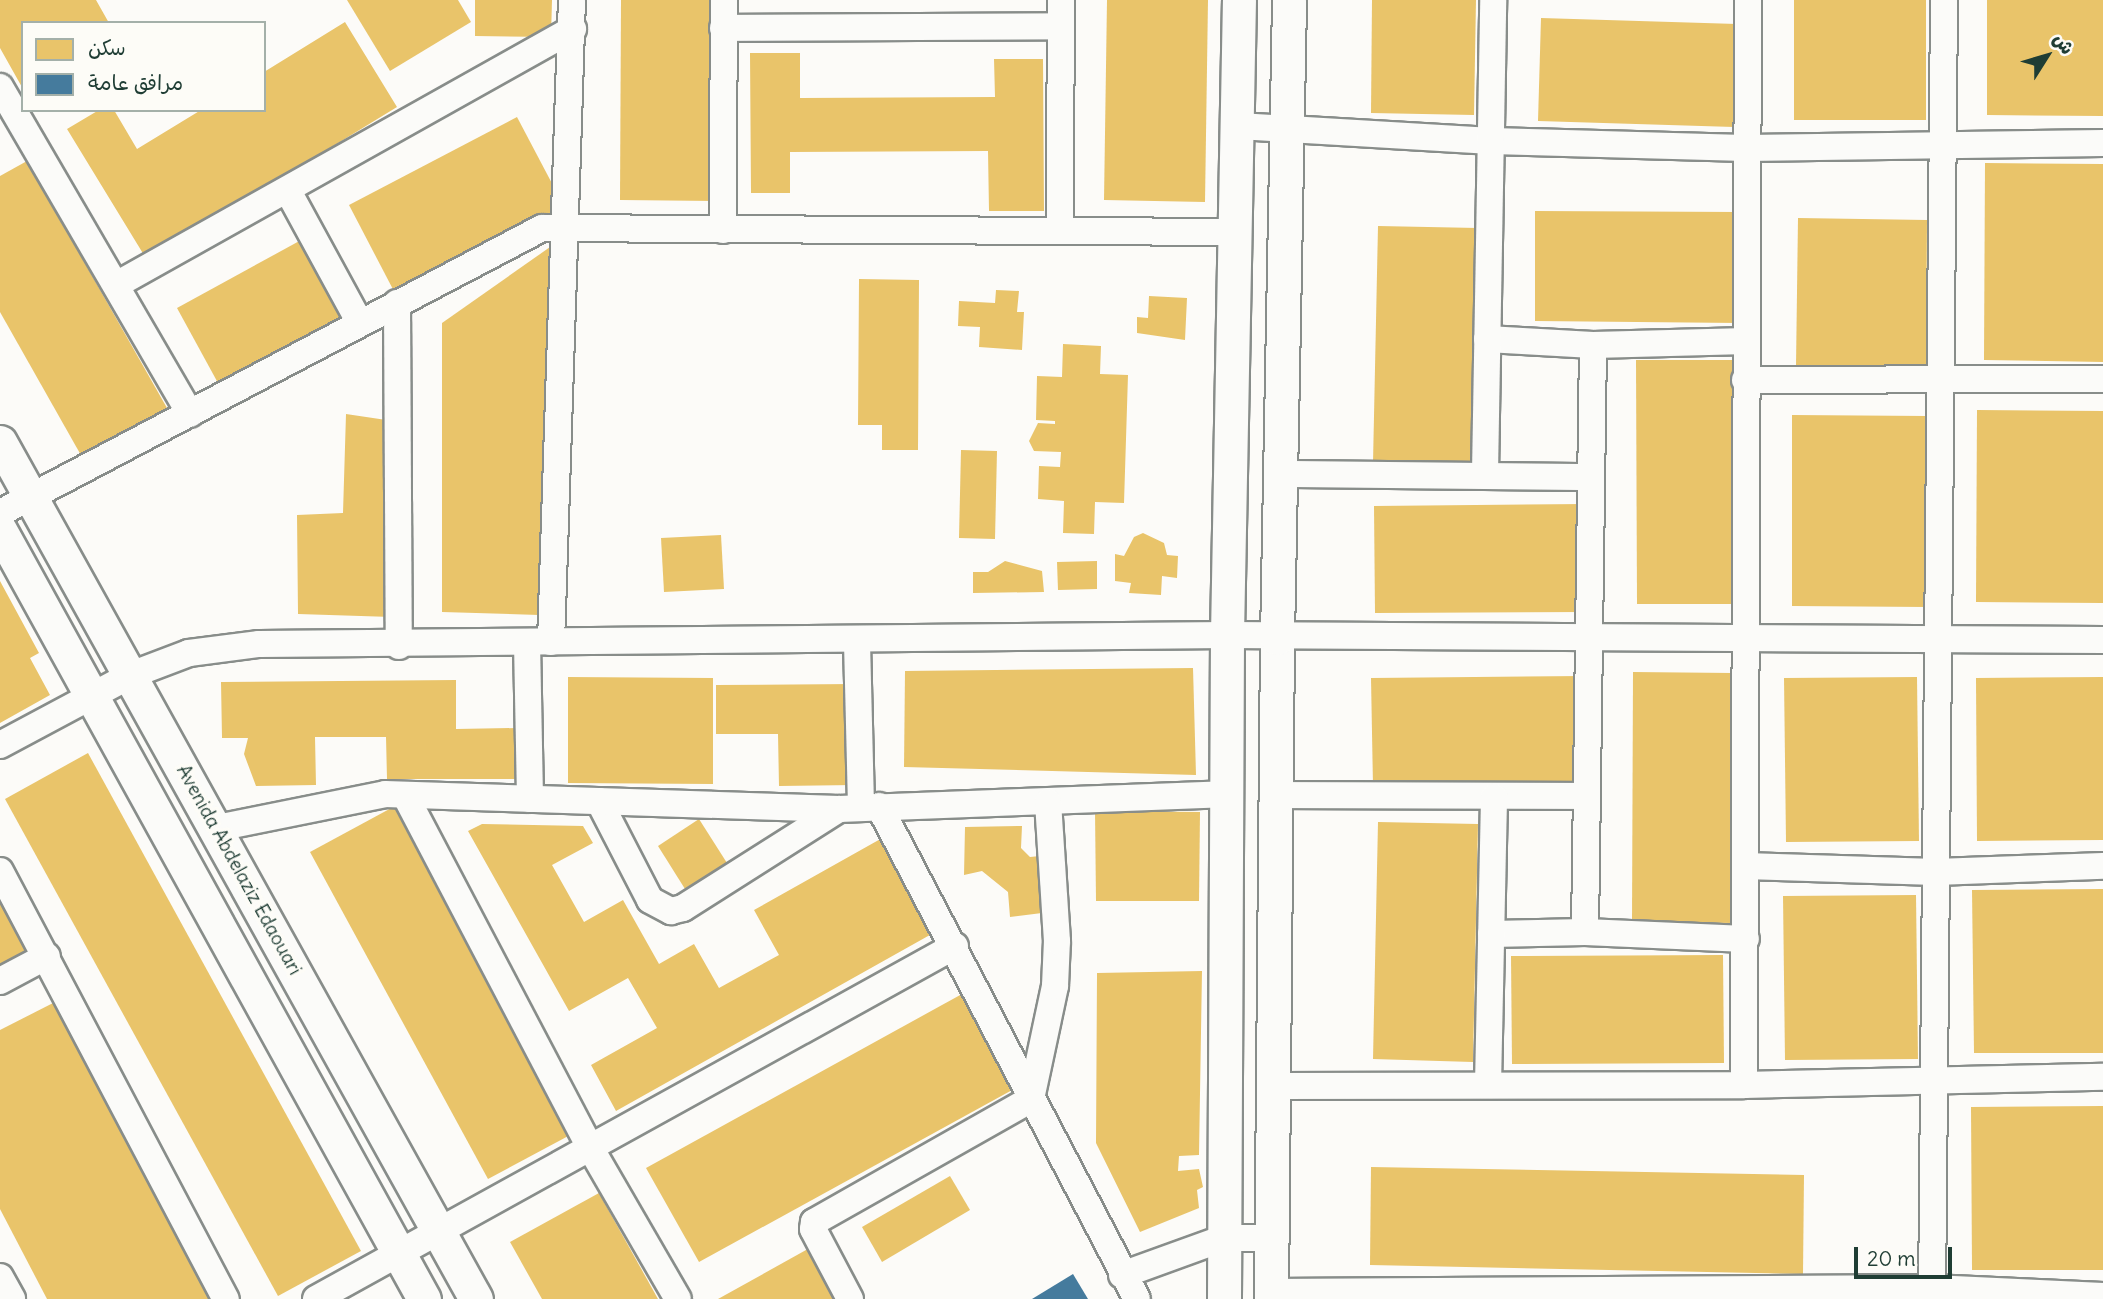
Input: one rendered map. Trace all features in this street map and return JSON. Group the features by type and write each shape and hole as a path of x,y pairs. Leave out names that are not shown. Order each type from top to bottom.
{"street":[{"path":"530,799 568,227 572,0"},
{"path":"723,230 724,0"},
{"path":"1060,231 1061,0"},
{"path":"1224,1299 1229,794 1227,635 1239,0"},
{"path":"1289,0 1277,638 1279,795 1271,1296 1932,1293 2103,1296"},
{"path":"1485,473 1493,0"},
{"path":"1744,1085 1746,939 1743,639 1748,0"},
{"path":"1932,1293 1944,0"},
{"path":"723,28 1060,26"},
{"path":"116,285 573,29"},
{"path":"0,87 9,125 116,285 190,414"},
{"path":"1238,126 1492,141 1747,148 2103,143"},
{"path":"288,191 360,323"},
{"path":"0,513 530,232 568,227 1234,232"},
{"path":"397,303 399,646"},
{"path":"1487,339 1593,345 1747,341"},
{"path":"1585,932 1593,345"},
{"path":"1745,380 2103,379"},
{"name":"Avenida Abdelaziz Edaouari","path":"0,442 217,828 476,1299"},
{"path":"1282,474 1485,473 1590,477"},
{"path":"0,530 424,1299"},
{"path":"0,745 131,675 188,653 224,646 857,642 1227,635 1277,638 1590,635 1743,639 2103,639"},
{"path":"857,642 860,807 955,946 1031,1099 1137,1299"},
{"path":"217,828 362,795 860,807 1229,794"},
{"path":"1279,795 1587,796"},
{"path":"406,797 591,1149 678,1299"},
{"path":"1489,1085 1493,797"},
{"path":"599,801 650,900 671,911 683,908 860,807"},
{"path":"850,1299 813,1230 814,1222 1031,1099 1048,1031 1055,974 1048,802"},
{"path":"1745,866 1936,872 2103,866"},
{"path":"0,871 226,1299"},
{"path":"1491,934 1585,932 1746,939"},
{"path":"316,1299 401,1255 955,946"},
{"path":"0,981 47,956"},
{"path":"1276,1086 1744,1085 2103,1077"},
{"path":"1122,1275 1224,1238 1271,1238"},
{"path":"0,1278 12,1299"}],"building: سكن":[{"path":"0,0 96,0 108,21 21,21 21,85 0,48"},
{"path":"347,0 458,0 471,22 390,71"},
{"path":"475,0 552,0 551,37 475,36"},
{"path":"621,0 716,0 715,201 620,200"},
{"path":"1107,0 1208,0 1205,202 1104,200"},
{"path":"1372,0 1476,0 1474,115 1371,113"},
{"path":"1794,0 1926,0 1926,120 1794,120"},
{"path":"1987,0 2103,0 2103,116 1987,115"},
{"path":"1541,18 1737,24 1734,127 1538,121"},
{"path":"345,22 397,107 147,260 67,129 96,112 115,112 137,149 198,112 266,112 266,71"},
{"path":"750,53 800,53 800,98 995,97 994,59 1043,59 1044,211 989,211 988,151 790,152 790,193 751,193"},
{"path":"517,117 566,210 397,297 349,205"},
{"path":"27,161 167,408 82,457 0,312 0,176"},
{"path":"1985,163 2103,164 2103,362 1984,360"},
{"path":"1535,211 1739,212 1739,323 1535,321"},
{"path":"1798,218 1927,220 1926,368 1796,366"},
{"path":"1378,226 1478,228 1473,466 1373,463"},
{"path":"303,239 350,324 224,394 177,308"},
{"path":"560,240 539,615 442,612 442,323"},
{"path":"859,279 919,280 918,450 882,450 882,425 858,425"},
{"path":"996,290 1019,291 1017,312 1024,312 1022,350 979,347 980,327 958,326 959,301 995,303"},
{"path":"1149,296 1187,298 1185,340 1137,333 1137,317 1148,318"},
{"path":"1063,344 1101,346 1100,374 1128,375 1124,503 1095,502 1094,534 1063,533 1064,501 1038,499 1039,466 1060,467 1061,452 1034,451 1029,441 1038,423 1055,424 1055,421 1036,420 1037,376 1062,377"},
{"path":"1636,360 1733,360 1734,604 1637,604"},
{"path":"1977,410 2103,411 2103,603 1976,602"},
{"path":"346,414 393,421 392,617 298,614 297,515 343,513"},
{"path":"1792,415 1927,416 1927,607 1792,606"},
{"path":"961,450 997,451 995,539 959,538"},
{"path":"1586,504 1587,612 1375,613 1374,506"},
{"path":"1143,533 1164,543 1167,555 1178,556 1177,578 1162,576 1161,595 1129,593 1131,583 1115,581 1115,554 1124,556 1134,537"},
{"path":"721,535 724,589 664,592 661,538"},
{"path":"1005,561 1042,571 1044,592 973,593 973,572 988,572"},
{"path":"1097,561 1097,589 1058,590 1057,562"},
{"path":"0,581 39,653 30,658 50,695 0,723"},
{"path":"1193,668 1196,775 904,767 905,671"},
{"path":"1633,672 1732,673 1732,923 1632,922"},
{"path":"1583,676 1585,784 1373,786 1371,678"},
{"path":"568,677 713,678 713,784 568,783"},
{"path":"1917,677 1919,841 1786,842 1784,678"},
{"path":"2103,677 2103,840 1977,841 1976,678"},
{"path":"456,680 456,729 516,728 517,779 387,779 386,737 315,737 316,785 256,786 244,754 248,738 222,738 221,682"},
{"path":"854,684 855,785 779,786 778,734 716,734 716,685"},
{"path":"88,753 361,1251 278,1296 5,799"},
{"path":"395,806 572,1134 488,1179 310,852"},
{"path":"1095,811 1200,812 1199,901 1096,901"},
{"path":"699,819 727,863 685,889 658,846"},
{"path":"1378,822 1478,824 1473,1062 1373,1059"},
{"path":"482,824 583,826 593,843 552,865 584,922 623,900 659,964 694,944 719,988 779,955 754,910 884,837 937,931 616,1111 591,1065 657,1028 628,978 569,1011 468,831"},
{"path":"1022,826 1021,848 1030,857 1050,855 1050,912 1010,917 1008,892 982,871 964,875 965,827"},
{"path":"2103,889 2103,1053 1974,1053 1972,890"},
{"path":"0,895 30,950 0,966"},
{"path":"1916,895 1918,1059 1785,1060 1783,896"},
{"path":"1723,955 1724,1063 1512,1064 1511,956"},
{"path":"1202,971 1199,1155 1179,1156 1178,1171 1199,1169 1203,1187 1197,1190 1199,1208 1140,1232 1096,1143 1097,973"},
{"path":"962,994 1014,1089 699,1262 646,1168"},
{"path":"57,1001 211,1299 47,1299 0,1209 0,1030"},
{"path":"2103,1106 2103,1270 1972,1270 1971,1107"},
{"path":"1371,1167 1804,1175 1803,1274 1370,1265"},
{"path":"950,1176 970,1210 882,1262 862,1227"},
{"path":"599,1193 658,1299 542,1299 510,1242"},
{"path":"815,1245 845,1299 718,1299"}],"building: مرافق عامة":[{"path":"1073,1274 1088,1299 1032,1299"}]}
